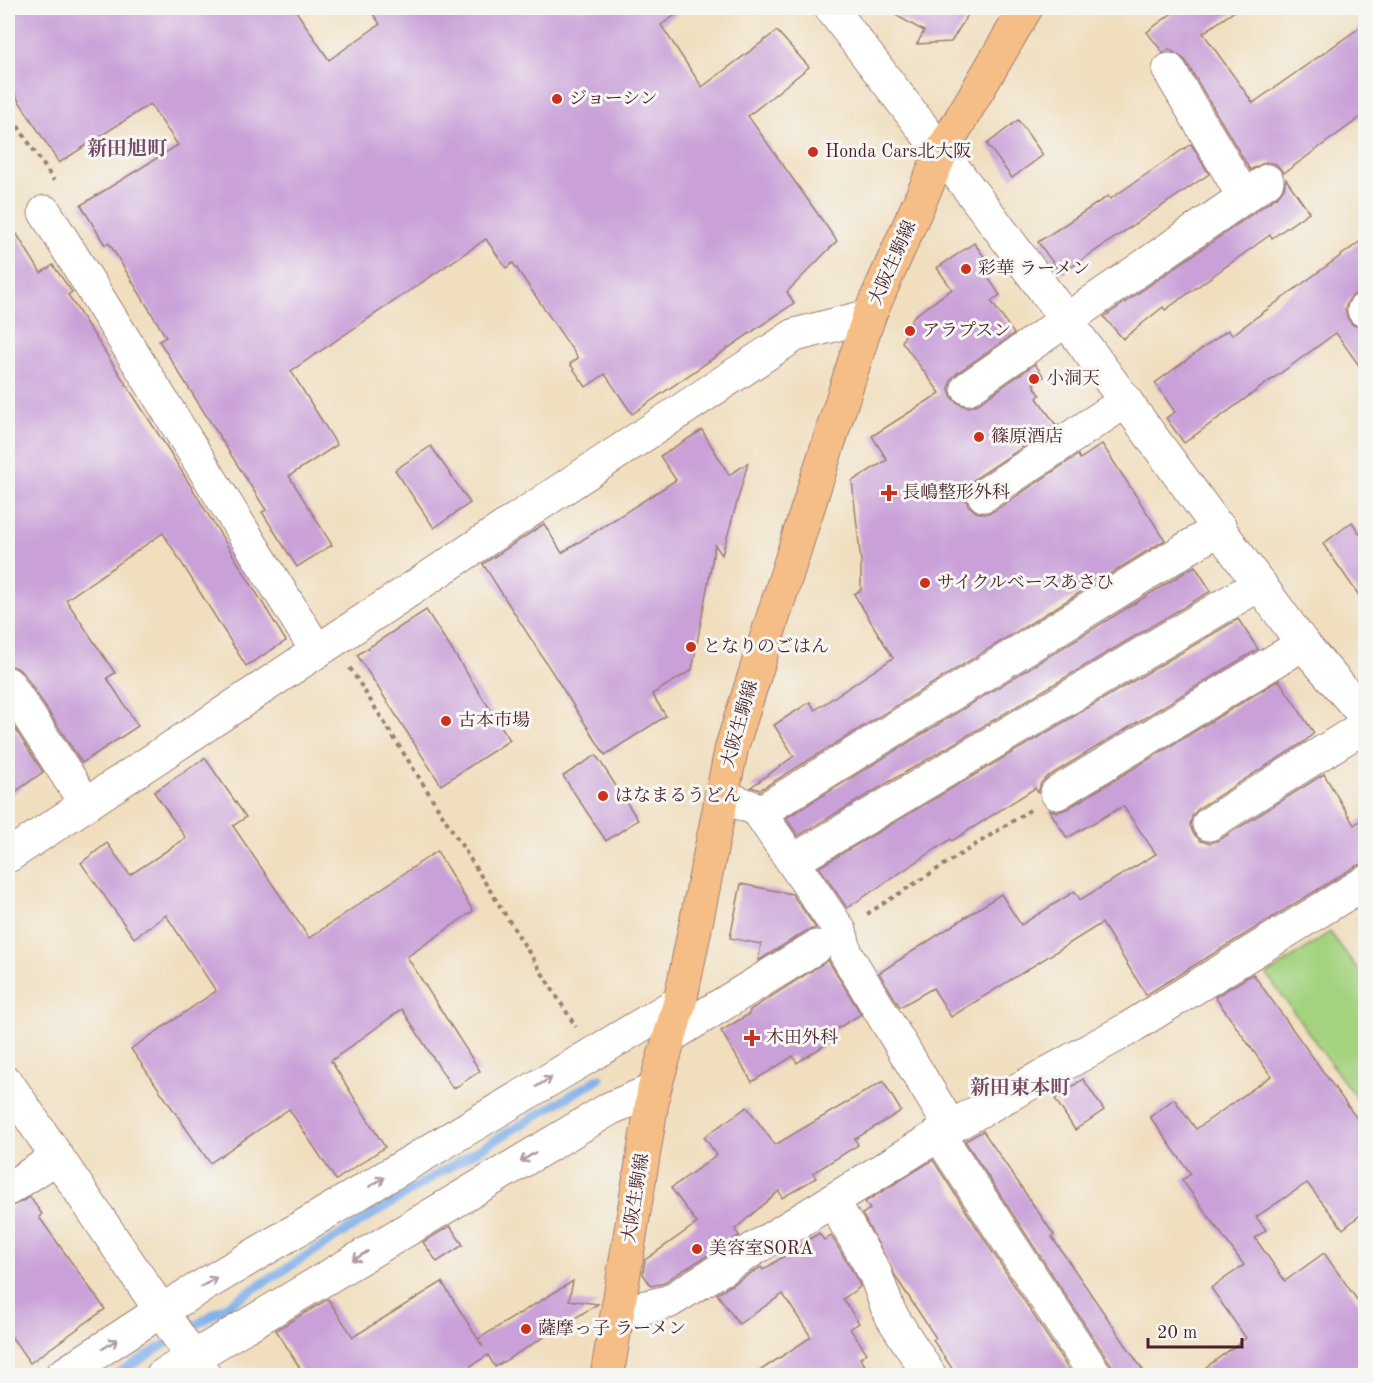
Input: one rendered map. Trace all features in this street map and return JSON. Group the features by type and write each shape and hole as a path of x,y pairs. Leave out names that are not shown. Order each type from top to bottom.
{"main road":[{"name":"大阪生駒線","path":"607,1376 654,1090 680,1002 732,747 869,316 942,151 1026,8"}],"street":[{"path":"831,8 942,151 1303,644 1365,717"},
{"path":"968,388 1255,189 1169,70"},
{"path":"45,212 317,651"},
{"path":"8,855 795,335 869,316"},
{"path":"984,495 1126,400"},
{"path":"721,796 762,811 1220,528"},
{"path":"793,861 1260,584"},
{"path":"1057,793 1303,644"},
{"path":"8,684 86,804"},
{"path":"1209,824 1365,725"},
{"path":"756,809 793,861 828,939 846,954 945,1131 1096,1376"},
{"path":"618,1313 668,1302 945,1131 1126,1030 1362,890"},
{"path":"669,1037 828,939"},
{"path":"162,1376 182,1343 591,1054 680,1002"},
{"path":"8,1084 182,1343"},
{"path":"61,1376 182,1343 611,1108 654,1090"},
{"path":"8,1189 56,1158"},
{"path":"833,1201 875,1273 889,1312 930,1376"}],"path":[{"path":"347,663 591,1054"},
{"path":"828,939 1057,793"}],"green space":[{"path":"1330,932 1365,979 1365,1111 1267,975"}],"building":[{"path":"8,8 294,8 329,60 380,24 369,8 686,8 661,25 702,87 777,31 809,67 748,116 837,241 787,292 794,303 632,414 605,374 586,387 570,364 578,358 513,263 506,268 486,239 291,371 337,445 289,476 332,545 297,567 262,512 266,510 159,341 166,337 109,243 105,245 81,205 178,145 150,104 59,163 8,84"},
{"path":"883,8 972,8 951,42 917,44 924,31"},
{"path":"1179,8 1239,8 1203,33 1253,103 1365,24 1365,114 1284,173 1276,164 1266,162 1250,170 1185,60 1169,49 1163,53 1147,32"},
{"path":"1018,120 1043,155 1012,178 987,144"},
{"path":"1191,144 1209,174 1061,274 1038,242 1108,196 1110,199"},
{"path":"1286,179 1309,212 1272,238 1270,235 1165,310 1163,307 1123,339 1104,317 1278,196 1284,188"},
{"path":"8,220 41,273 53,265 72,292 68,295 168,449 286,641 246,666 163,533 66,600 115,673 107,678 138,726 82,763 24,674 8,665"},
{"path":"1365,238 1365,291 1356,293 1349,299 1345,309 1353,325 1365,328 1365,374 1336,333 1184,443 1166,418 1175,412 1155,383 1228,330 1232,335"},
{"path":"974,243 994,270 987,276 1000,295 991,301 1014,334 951,379 949,389 952,398 961,405 969,407 978,404 1035,364 1044,377 1033,384 1040,395 1037,398 1056,425 973,480 965,496 968,505 976,512 985,514 994,511 1078,455 1080,459 1102,444 1165,540 760,790 751,787 794,756 774,725 810,702 815,710 893,658 854,594 861,590 861,562 852,481 887,460 872,436 940,393 902,342 913,317 952,289 937,268"},
{"path":"702,430 729,475 748,463 722,555 715,545 692,670 652,694 666,716 605,755 483,564 544,524 562,553 676,480 660,456"},
{"path":"431,446 470,503 434,528 395,470"},
{"path":"1352,522 1365,541 1365,604 1323,544"},
{"path":"1195,566 1211,591 798,836 786,818"},
{"path":"426,610 510,740 441,785 357,655"},
{"path":"1238,619 1258,649 1047,777 1041,783 1038,793 1035,788 952,841 951,839 847,908 819,867"},
{"path":"1279,680 1314,733 1304,742 1199,808 1192,816 1190,825 1193,833 1201,841 1210,843 1219,840 1324,774 1354,825 1365,817 1365,863 1356,866 1146,995 1102,923 951,1017 933,988 900,1007 879,973 1001,894 1021,925 1075,891 1080,900 1156,854 1123,806 1067,838 1049,810 1058,812 1067,809"},
{"path":"8,718 43,772 8,797"},
{"path":"596,755 638,820 606,841 563,776"},
{"path":"205,758 246,817 233,826 309,938 437,851 473,911 407,957 480,1071 453,1089 402,1009 331,1061 385,1147 336,1180 289,1109 210,1163 131,1049 216,991 166,915 134,938 81,863 107,843 130,875 186,838 154,792"},
{"path":"741,884 792,894 816,928 806,931 758,961 761,944 730,938"},
{"path":"828,960 861,1014 824,1037 828,1043 797,1063 793,1056 752,1082 721,1031"},
{"path":"1253,974 1365,1130 1365,1211 1343,1229 1307,1183 1256,1217 1266,1230 1255,1238 1285,1281 1324,1253 1365,1311 1365,1376 1194,1376 1246,1338 1211,1288 1244,1265 1182,1180 1191,1174 1150,1117 1174,1099 1196,1129 1271,1076 1215,997"},
{"path":"1083,1079 1104,1110 1075,1130 1055,1099"},
{"path":"883,1081 901,1111 855,1139 858,1145 813,1173 816,1178 782,1198 779,1191 735,1229 739,1236 661,1284 651,1286 643,1274 645,1260 697,1223 671,1188 717,1155 704,1137 747,1107 775,1145"},
{"path":"983,1131 1147,1376 1115,1376 1112,1366 965,1141"},
{"path":"933,1160 1073,1376 957,1376 933,1340 936,1338 897,1279 862,1214 870,1209 865,1202"},
{"path":"30,1197 42,1214 39,1217 105,1309 30,1363 8,1332 8,1208"},
{"path":"450,1226 463,1245 437,1262 423,1242"},
{"path":"819,1233 824,1240 831,1235 858,1281 860,1287 843,1299 859,1323 850,1329 867,1353 860,1358 872,1376 752,1376 811,1337 783,1294 739,1324 717,1294 761,1267 763,1270"},
{"path":"573,1281 569,1300 598,1304 495,1367 488,1355 455,1376 305,1376 276,1330 328,1299 353,1337 442,1282 483,1347 478,1339"}],"waterway":[{"path":"114,1376 431,1178 600,1078"}],"place":[{"name":"ジョーシン","path":"557,99"},
{"name":"Honda Cars北大阪","path":"813,152"},
{"name":"彩華 ラーメン","path":"966,269"},
{"name":"アラプスン","path":"910,331"},
{"name":"小洞天","path":"1034,379"},
{"name":"篠原酒店","path":"979,437"},
{"name":"長嶋整形外科","path":"889,493"},
{"name":"サイクルベースあさひ","path":"925,583"},
{"name":"となりのごはん","path":"691,647"},
{"name":"古本市場","path":"446,721"},
{"name":"はなまるうどん","path":"603,796"},
{"name":"木田外科","path":"752,1038"},
{"name":"美容室SORA","path":"697,1249"},
{"name":"薩摩っ子 ラーメン","path":"526,1329"}],"district":[{"name":"新田旭町","path":"127,150"},
{"name":"新田東本町","path":"1020,1089"}]}
